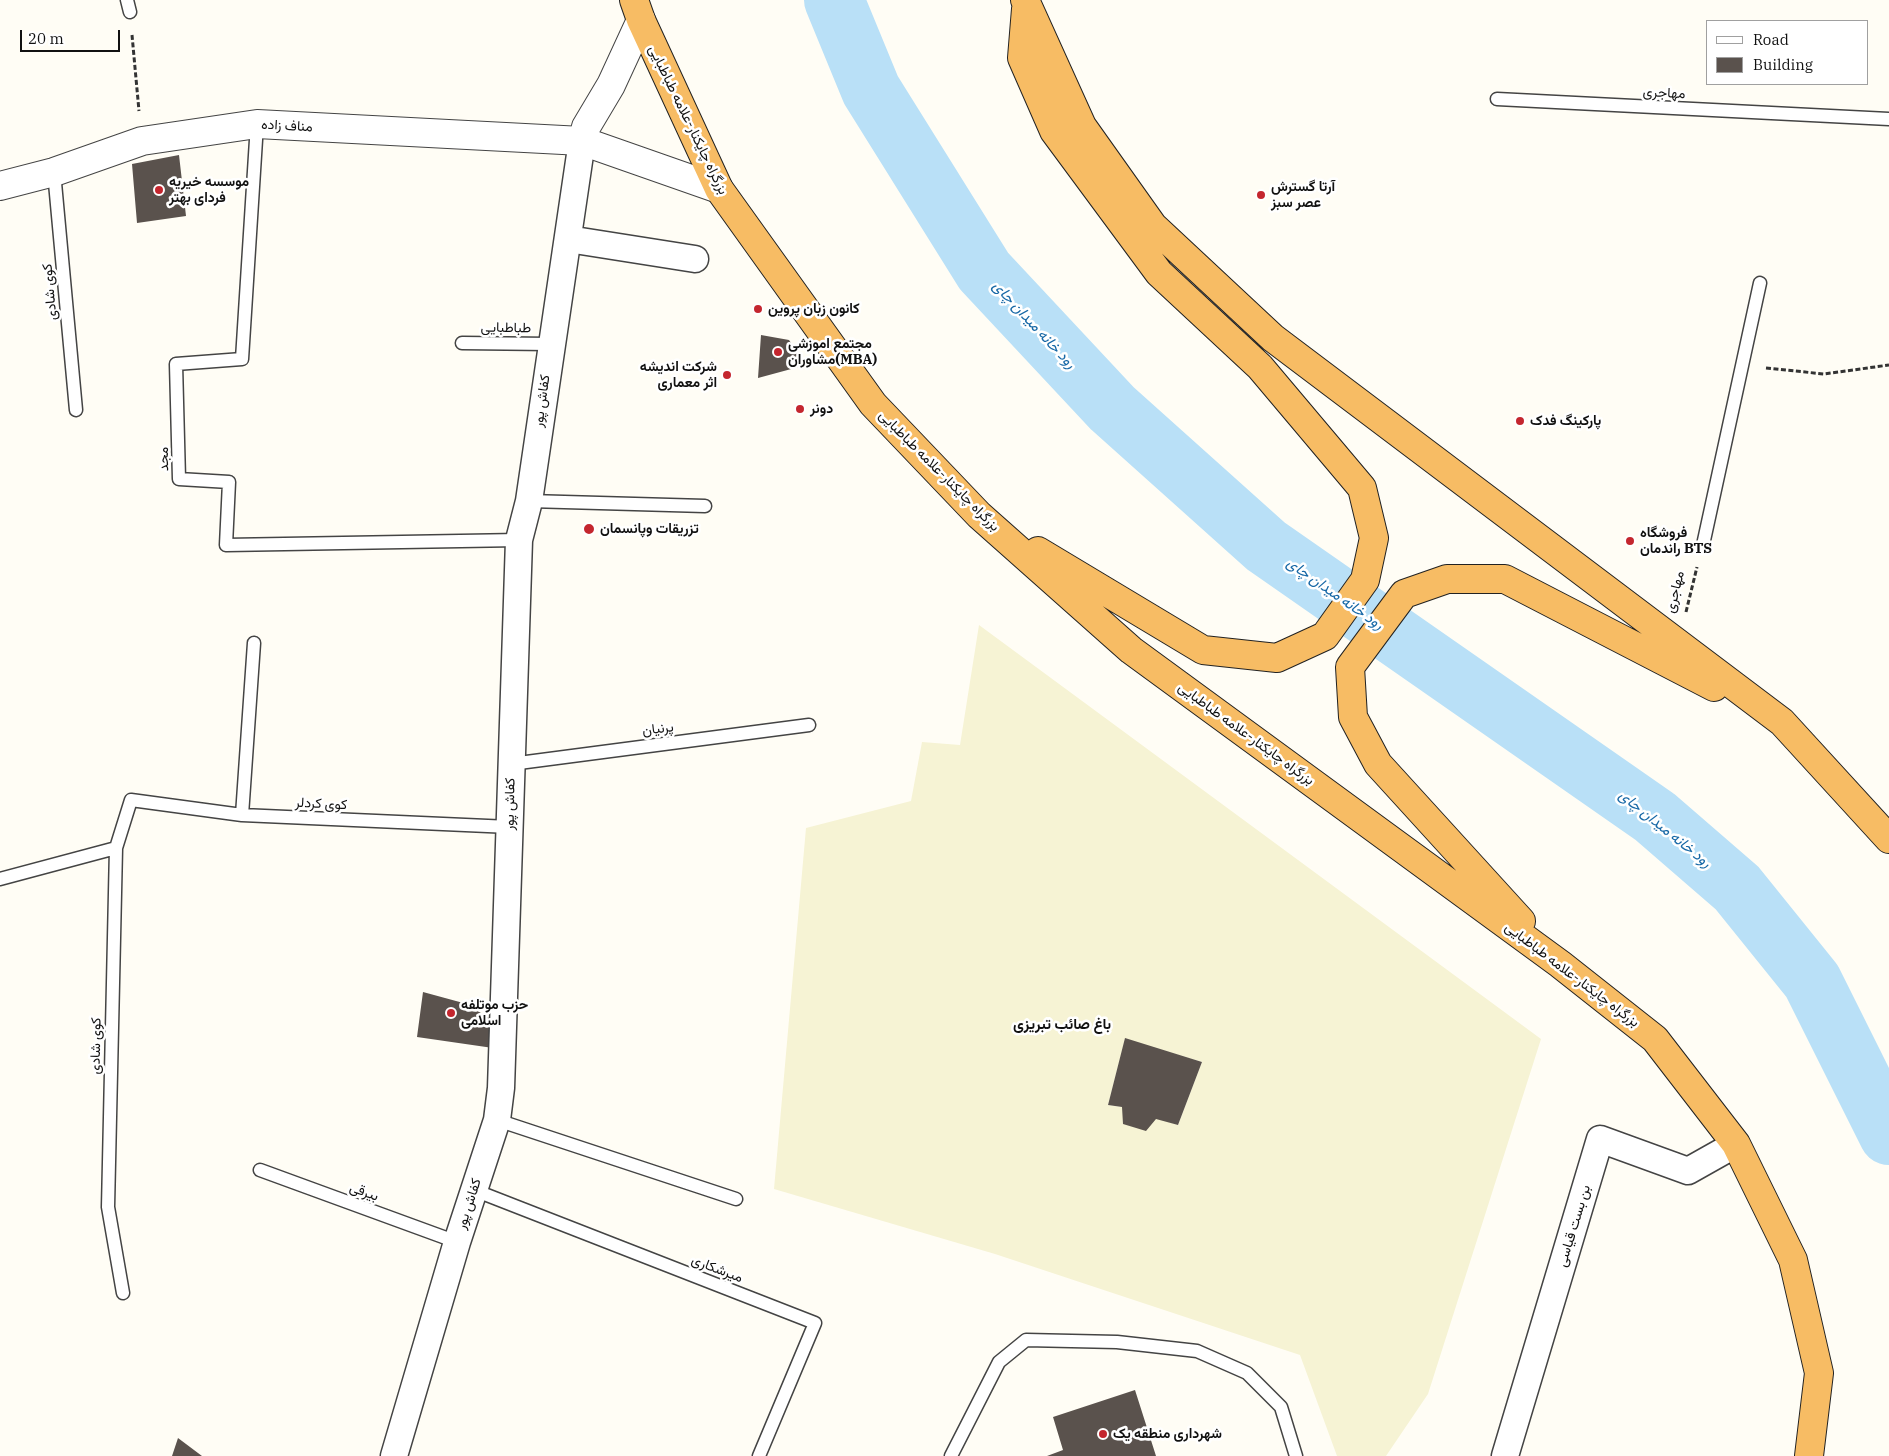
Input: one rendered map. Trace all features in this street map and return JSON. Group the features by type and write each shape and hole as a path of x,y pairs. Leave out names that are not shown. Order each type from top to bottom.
{"highway":[{"path":"979,515 1203,650 1277,658 1325,636 1365,580 1374,538 1362,488 1260,366 1159,273 1054,131 1022,58 1025,3"},
{"path":"1025,3 1082,126 1153,226 1273,338 1782,722 1889,815"},
{"name":"بزرگراه چایکنار-علامه طباطبایی","path":"638,10 719,189 873,404 979,515 1131,650 1560,964 1655,1039 1736,1144 1793,1260 1818,1373 1809,1456"},
{"path":"1560,964 1378,764 1353,717 1350,667 1404,594 1447,579 1505,580 1782,722 1889,840"}],"street":[{"path":"582,141 586,127 611,85 638,10"},
{"name":"مناف زاده","path":"0,186 54,172 142,141 257,124 582,141 719,189"},
{"name":"کفاش پور","path":"394,1456 457,1242 497,1120 501,1088 510,828 509,784 519,540 529,501 550,344 582,141"},
{"path":"568,239 695,259"},
{"name":"بن بست قیاسی","path":"1506,1456 1600,1139 1688,1171 1736,1144"}],"lane":[{"name":"مهاجری","path":"1497,99 1889,119"},
{"name":"مجد","path":"257,124 242,359 176,364 179,479 229,482 226,544 519,540"},
{"name":"کوی شادی","path":"54,172 76,410"},
{"path":"1703,544 1760,283"},
{"name":"طباطبایی","path":"462,343 550,344"},
{"path":"529,501 705,506"},
{"path":"242,815 254,643"},
{"name":"پرنیان","path":"511,764 809,725"},
{"name":"کوی شادی","path":"123,1293 108,1207 116,848 131,800"},
{"name":"کوی کردلر","path":"131,800 242,815 510,828"},
{"path":"0,879 116,848"},
{"path":"497,1120 736,1199"},
{"name":"بیرقی","path":"260,1170 457,1242"},
{"name":"میرشکاری","path":"474,1190 815,1323 759,1456"},
{"path":"952,1456 999,1362 1026,1340 1117,1342 1198,1351 1247,1373 1281,1407 1296,1456"}],"path":[{"path":"128,6 142,141"},
{"path":"1741,366 1824,374 1889,365"},
{"name":"مهاجری","path":"1678,644 1703,544"}],"shaded area":[{"name":"باغ صائب تبریزی","path":"979,625 1541,1039 1428,1394 1386,1456 1337,1456 1300,1355 995,1254 774,1189 806,828 911,801 922,742 960,745","holes":["1125,1039 1202,1062 1178,1125 1122,1107 1108,1105"]}],"building":[{"name":"موسسه خیریه فردای بهتر","path":"179,155 186,216 137,223 132,164"},
{"name":"مجتمع اموزشی مشاوران(MBA)","path":"761,335 789,340 806,365 758,378"},
{"name":"حزب موتلفه اسلامی","path":"423,992 467,1004 495,1022 493,1048 417,1037"},
{"path":"1125,1038 1202,1062 1178,1125 1156,1119 1146,1131 1123,1124 1122,1107 1108,1105"},
{"name":"شهرداری منطقه یک","path":"1135,1390 1156,1456 1047,1456 1063,1450 1053,1417"},
{"path":"178,1438 202,1456 172,1456"}],"waterway":[{"name":"رود خانه میدان چای","path":"834,0 871,90 984,271 1112,408 1266,546 1655,817 1737,888 1812,981 1889,1135"}],"place":[{"name":"موسسه خیریه فردای بهتر","path":"159,190"},
{"name":"آرتا گسترش عصر سبز","path":"1261,195"},
{"name":"کانون زبان پروین","path":"758,309"},
{"name":"مجتمع اموزشی مشاوران(MBA)","path":"778,352"},
{"name":"شرکت اندیشه اثر معماری","path":"727,375"},
{"name":"دونر","path":"800,409"},
{"name":"پارکینگ فدک","path":"1520,421"},
{"name":"تزریقات وپانسمان","path":"589,529"},
{"name":"فروشگاه راندمان BTS","path":"1630,541"},
{"name":"حزب موتلفه اسلامی","path":"451,1013"},
{"name":"شهرداری منطقه یک","path":"1103,1434"}],"district":[{"name":"باغ صائب تبریزی","path":"1062,1025"}]}
